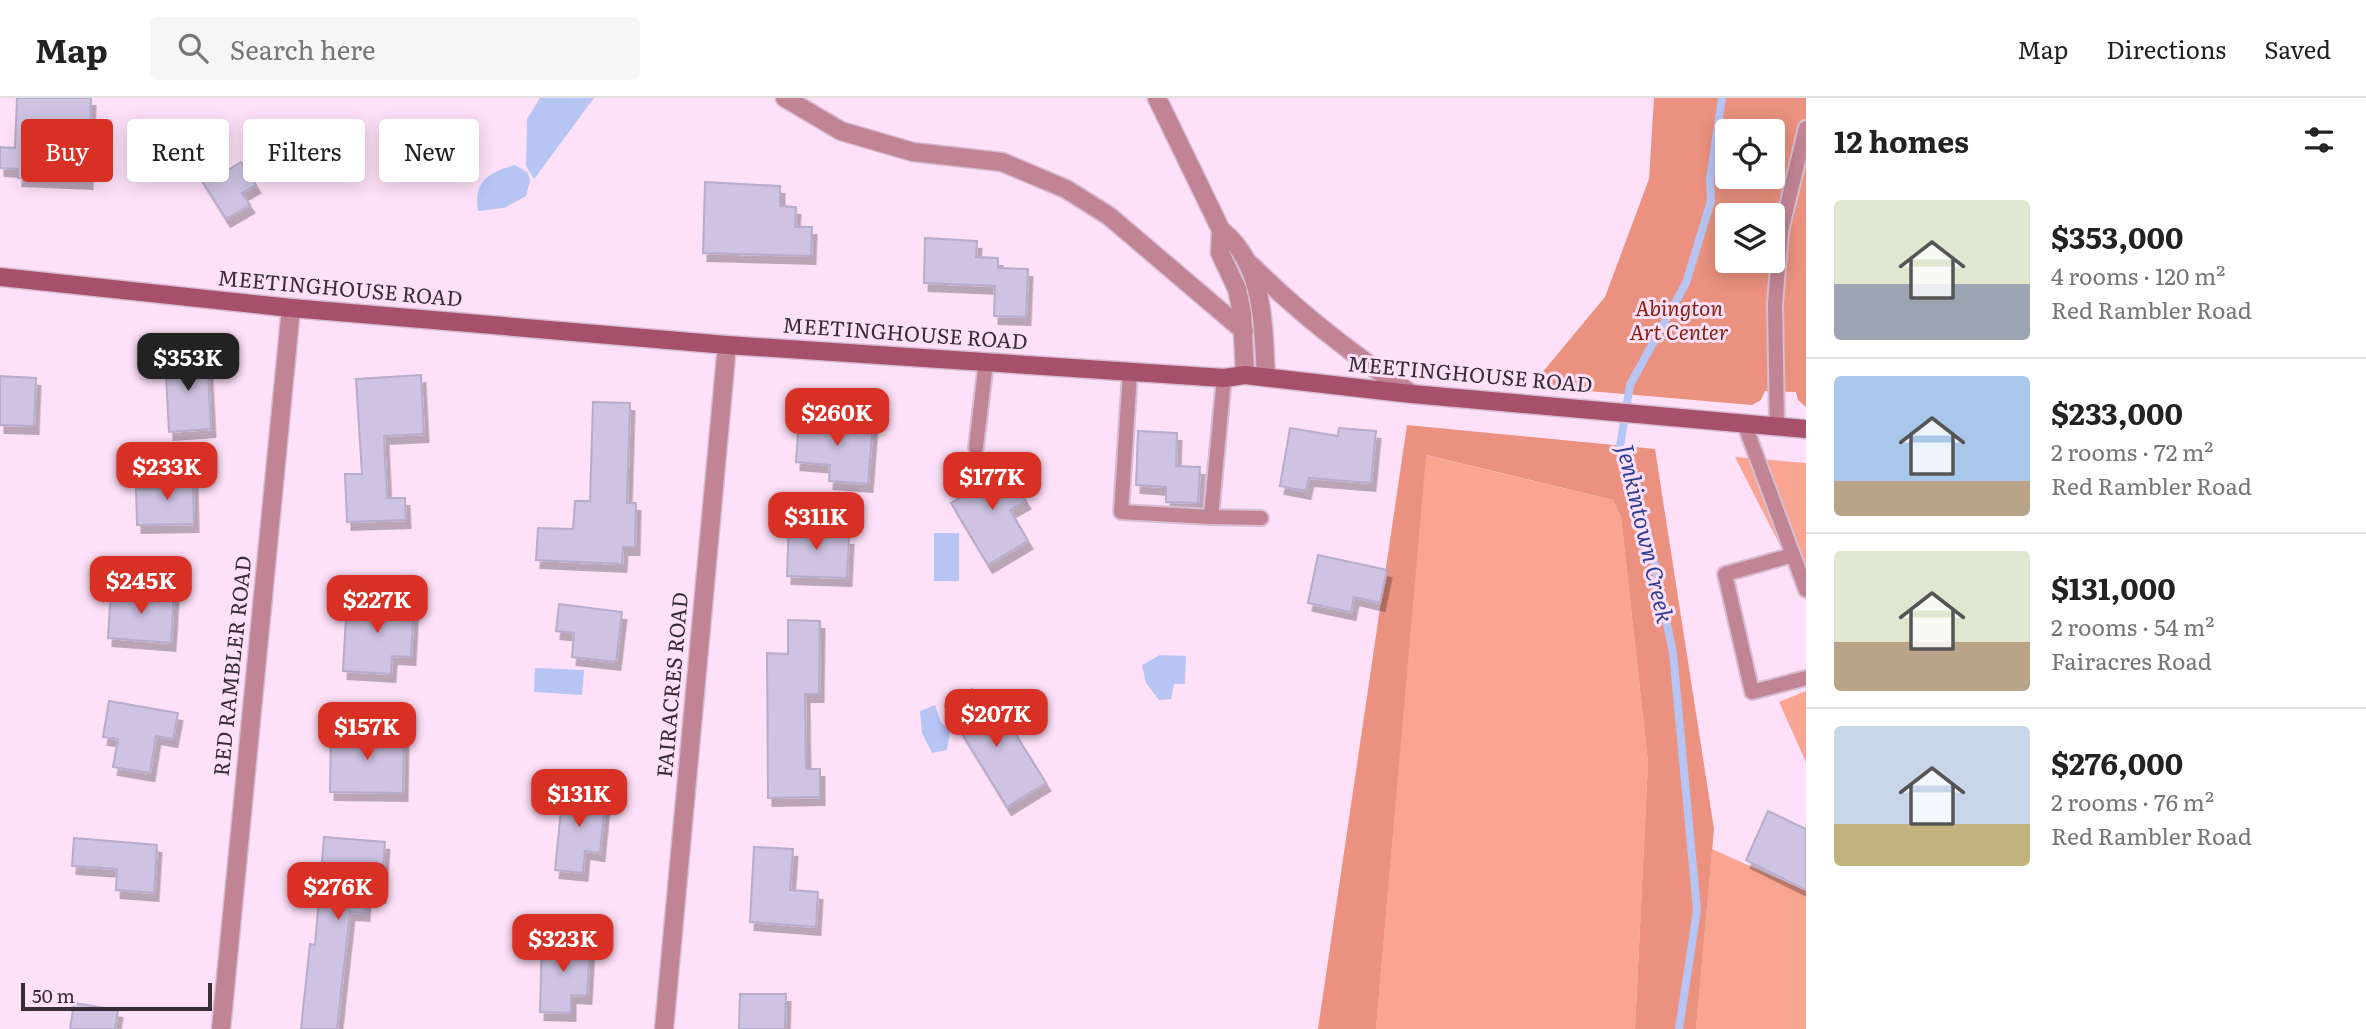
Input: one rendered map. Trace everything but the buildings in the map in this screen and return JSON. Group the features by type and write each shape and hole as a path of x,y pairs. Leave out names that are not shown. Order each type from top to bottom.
{"street":[{"path":"785,98 841,131 913,152 1002,162 1066,189 1109,216 1244,331"},
{"path":"1157,98 1221,230 1237,243 1247,261 1260,297 1266,377"},
{"path":"1221,230 1220,253 1237,289 1244,331 1245,375"},
{"path":"1247,261 1305,317 1353,355 1412,394"},
{"name":"MEETINGHOUSE ROAD","path":"0,277 291,308 727,345 1224,378 1245,375 1412,394 1806,429"},
{"name":"RED RAMBLER ROAD","path":"220,1029 291,308"},
{"name":"FAIRACRES ROAD","path":"664,1029 727,345"}],"lane":[{"path":"1777,426 1775,304 1781,231 1806,128"},
{"path":"976,447 986,362"},
{"path":"1130,372 1121,512 1261,518"},
{"path":"1211,517 1224,378"},
{"path":"1744,423 1806,590"},
{"path":"1793,555 1725,574 1752,692 1806,678"}],"shaded area":[{"path":"1425,455 1613,500 1621,517 1648,762 1635,1029 1376,1029"},
{"path":"1735,457 1806,463 1806,596"},
{"path":"1806,691 1806,762 1779,702"},
{"path":"1712,849 1806,891 1806,1029 1696,1029"}],"green space":[{"name":"Abington Art Center","path":"1654,98 1806,98 1806,407 1798,400 1796,392 1765,391 1761,400 1752,405 1531,386 1605,297 1649,179"},
{"path":"1407,425 1655,449 1714,829 1696,1029 1635,1029 1648,762 1621,517 1613,500 1426,455 1376,1029 1318,1029"}],"water":[{"path":"540,98 594,98 534,179 526,166 527,119"},
{"path":"515,165 528,173 530,181 526,196 504,208 478,211 478,192 485,179"},
{"path":"934,533 959,533 959,581 934,581"},
{"path":"1160,655 1186,656 1185,684 1174,684 1171,699 1159,700 1146,683 1142,665"},
{"path":"535,668 584,670 582,695 534,692"},
{"path":"935,705 941,722 950,732 947,750 932,753 922,733 920,711"}],"waterway":[{"name":"Jenkintown Creek","path":"1679,1029 1697,910 1673,653 1648,533 1620,446 1630,385 1686,283 1711,201 1710,179 1722,98"}]}
